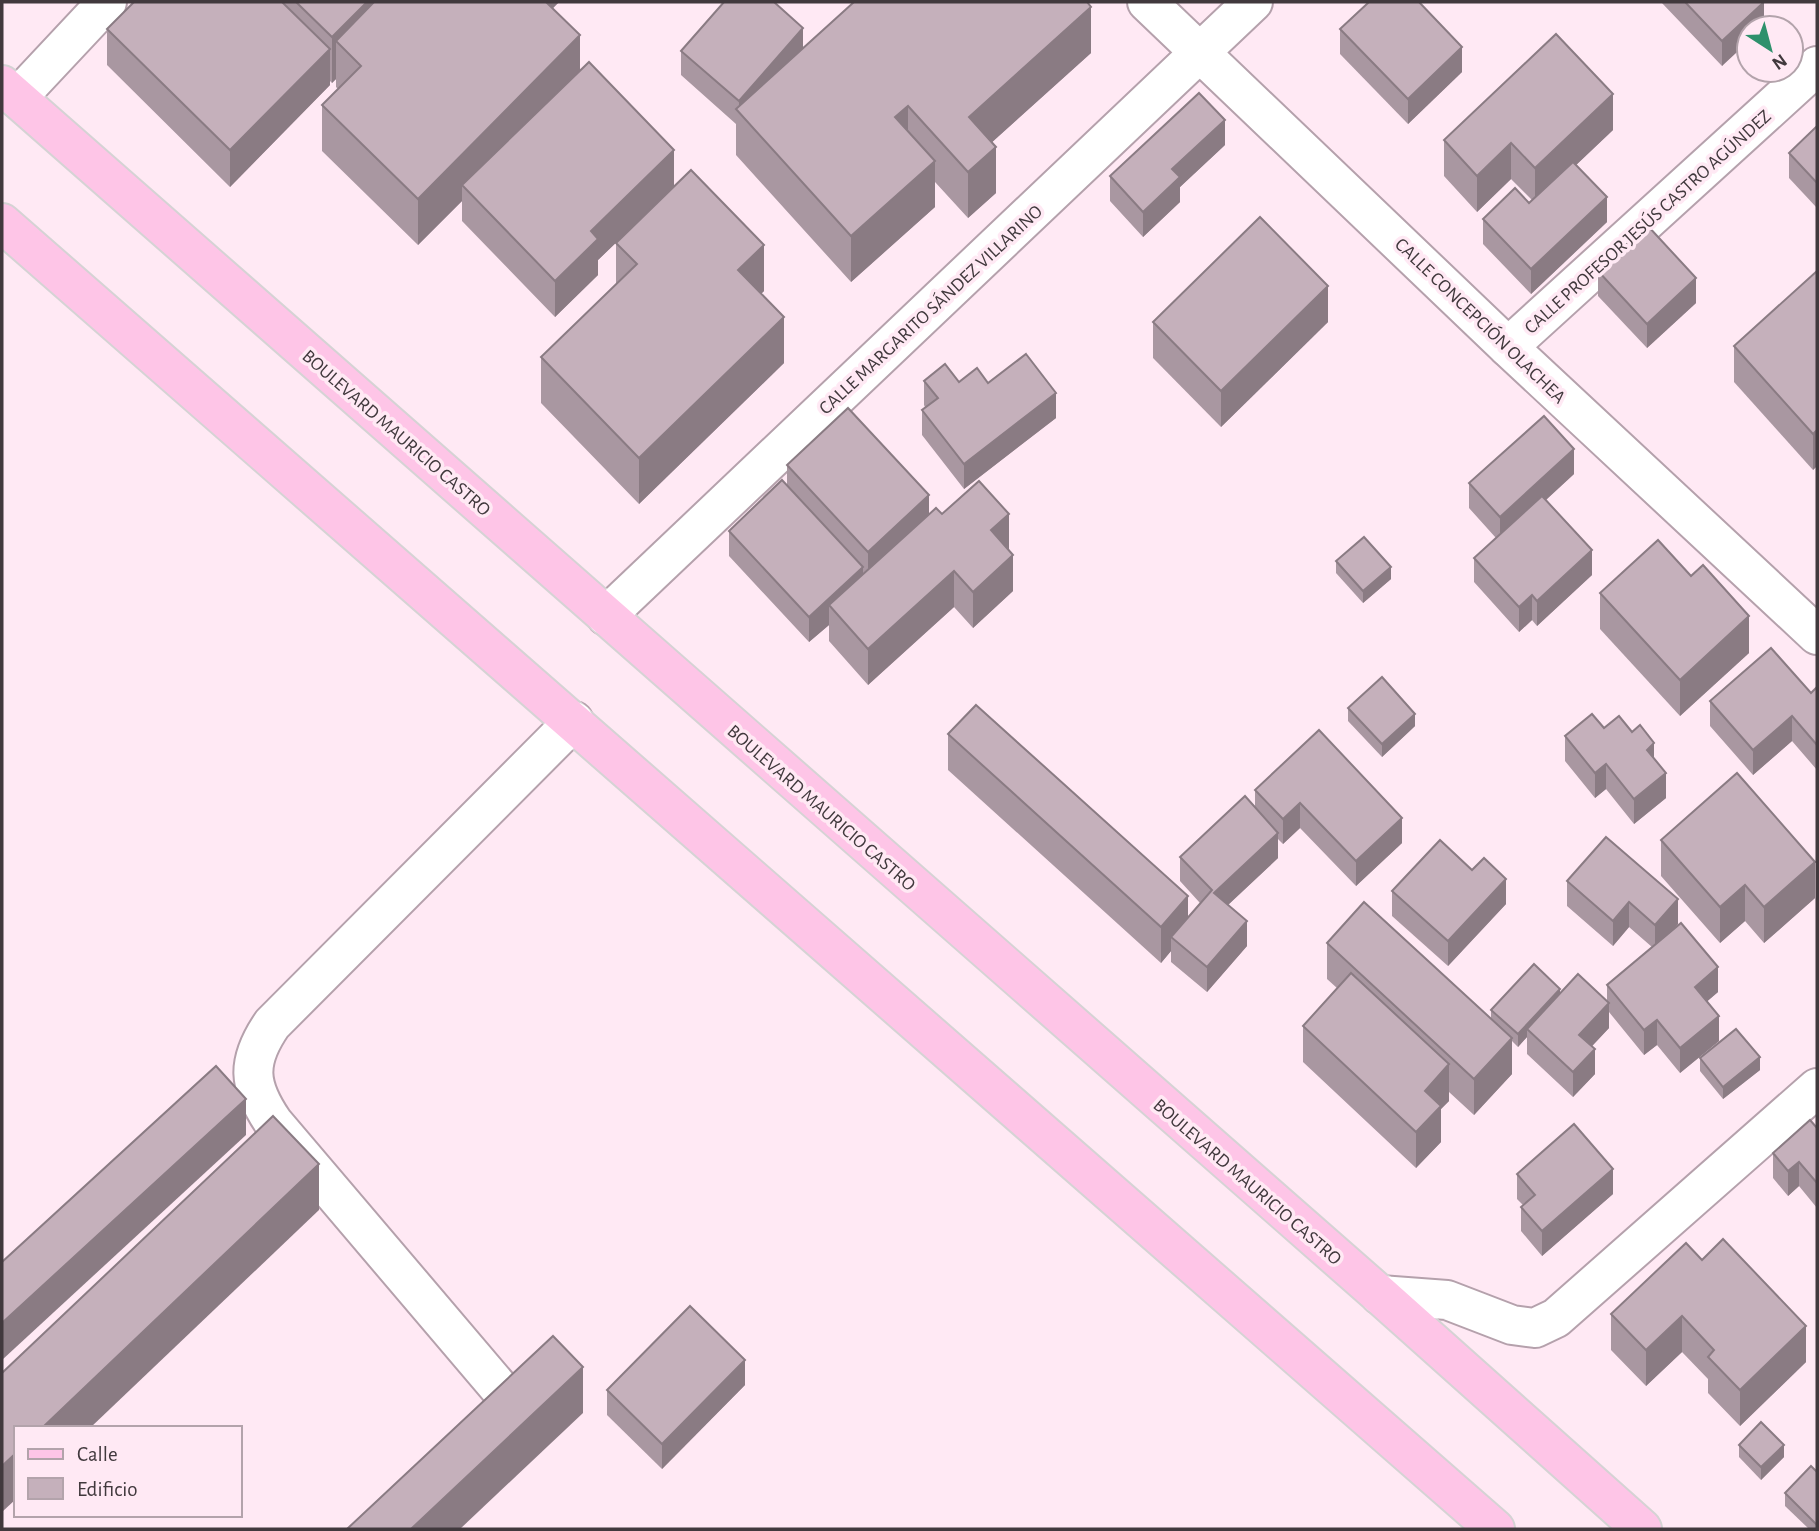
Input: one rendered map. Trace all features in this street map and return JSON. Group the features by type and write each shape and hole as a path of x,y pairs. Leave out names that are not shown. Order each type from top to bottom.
{"main road":[{"name":"BOULEVARD MAURICIO CASTRO","path":"9,91 1380,1295 1642,1529"},
{"path":"2,223 1495,1529"}],"street":[{"path":"9,91 107,2"},
{"name":"CALLE CONCEPCIÓN OLACHEA","path":"1147,2 1508,347 1817,635"},
{"name":"CALLE MARGARITO SÁNDEZ VILLARINO","path":"606,616 1253,2"},
{"name":"CALLE PROFESOR JESÚS CASTRO AGÚNDEZ","path":"1508,347 1817,66"},
{"path":"511,1402 273,1122 257,1098 252,1078 261,1041 272,1024 574,721"},
{"path":"1380,1295 1447,1300 1512,1325 1535,1328 1556,1318 1817,1087"}],"building":[{"path":"134,2 282,2 330,49 230,150 107,29"},
{"path":"296,2 367,2 332,37"},
{"path":"374,2 546,2 580,35 418,199 322,105 361,66 336,41"},
{"path":"724,2 774,2 803,28 739,101 681,51"},
{"path":"854,2 1087,2 1091,7 969,117 996,147 968,172 908,106 895,117 935,161 851,236 736,109"},
{"path":"1369,2 1419,2 1462,47 1408,99 1340,29"},
{"path":"1685,2 1764,2 1751,14 1735,14 1735,29 1722,41"},
{"path":"1556,34 1613,94 1535,168 1511,143 1477,176 1444,140"},
{"path":"589,62 674,150 591,231 598,239 555,281 462,185"},
{"path":"1199,93 1225,120 1172,169 1180,177 1143,212 1110,176"},
{"path":"1817,126 1817,183 1789,153"},
{"path":"1573,162 1607,197 1531,269 1483,219 1515,188 1529,203"},
{"path":"691,170 764,245 738,270 784,317 639,458 541,357 637,264 616,243"},
{"path":"1260,217 1328,286 1221,391 1153,322"},
{"path":"1647,225 1696,278 1647,324 1598,271"},
{"path":"1817,271 1817,430 1813,434 1734,346"},
{"path":"1026,354 1056,393 964,464 922,410 938,398 924,381 945,364 959,382 977,368 988,383"},
{"path":"848,408 929,495 868,552 787,465"},
{"path":"1544,416 1574,449 1500,517 1469,483"},
{"path":"782,480 863,567 809,617 729,531"},
{"path":"979,481 1009,514 991,530 1013,555 973,592 954,571 868,649 829,605 936,508 942,514"},
{"path":"1542,496 1592,550 1537,601 1532,595 1519,607 1474,558"},
{"path":"1364,537 1391,567 1363,591 1336,561"},
{"path":"1658,540 1691,576 1703,565 1749,616 1680,680 1600,593"},
{"path":"1771,648 1811,693 1817,687 1817,745 1792,716 1753,750 1710,701"},
{"path":"1382,677 1415,714 1382,744 1348,708"},
{"path":"976,705 1188,896 1161,927 948,734"},
{"path":"1592,714 1604,728 1619,716 1632,732 1640,725 1654,743 1647,750 1666,773 1634,799 1606,764 1595,773 1565,736"},
{"path":"1319,730 1402,818 1356,861 1300,803 1283,819 1255,790"},
{"path":"1737,773 1815,862 1764,907 1745,885 1720,907 1661,840"},
{"path":"1245,796 1278,833 1214,893 1247,921 1207,967 1171,937 1212,890 1180,857"},
{"path":"1606,837 1678,899 1655,925 1629,902 1613,921 1567,881"},
{"path":"1440,840 1472,870 1484,858 1506,879 1448,941 1392,891"},
{"path":"1364,902 1512,1038 1474,1079 1327,943"},
{"path":"1681,923 1718,967 1695,987 1719,1016 1680,1048 1657,1020 1644,1030 1607,985"},
{"path":"1534,964 1560,989 1518,1034 1491,1010"},
{"path":"1351,973 1449,1064 1425,1091 1441,1106 1416,1132 1303,1026"},
{"path":"1578,974 1609,1003 1579,1035 1595,1049 1573,1072 1527,1029"},
{"path":"1736,1029 1760,1057 1723,1087 1700,1058"},
{"path":"216,1066 246,1099 2,1323 2,1262"},
{"path":"273,1116 319,1164 44,1426 14,1426 14,1455 2,1466 2,1373"},
{"path":"1810,1120 1817,1128 1817,1183 1799,1162 1788,1171 1773,1153"},
{"path":"1574,1124 1613,1169 1542,1231 1521,1207 1535,1195 1517,1174"},
{"path":"1723,1239 1806,1326 1740,1390 1708,1357 1714,1350 1682,1316 1646,1350 1611,1314 1686,1243 1702,1260"},
{"path":"690,1306 745,1360 662,1444 607,1390"},
{"path":"553,1336 583,1367 411,1529 347,1529"},
{"path":"1761,1422 1784,1445 1761,1467 1739,1445"},
{"path":"1811,1466 1817,1472 1817,1525 1785,1493"}]}
